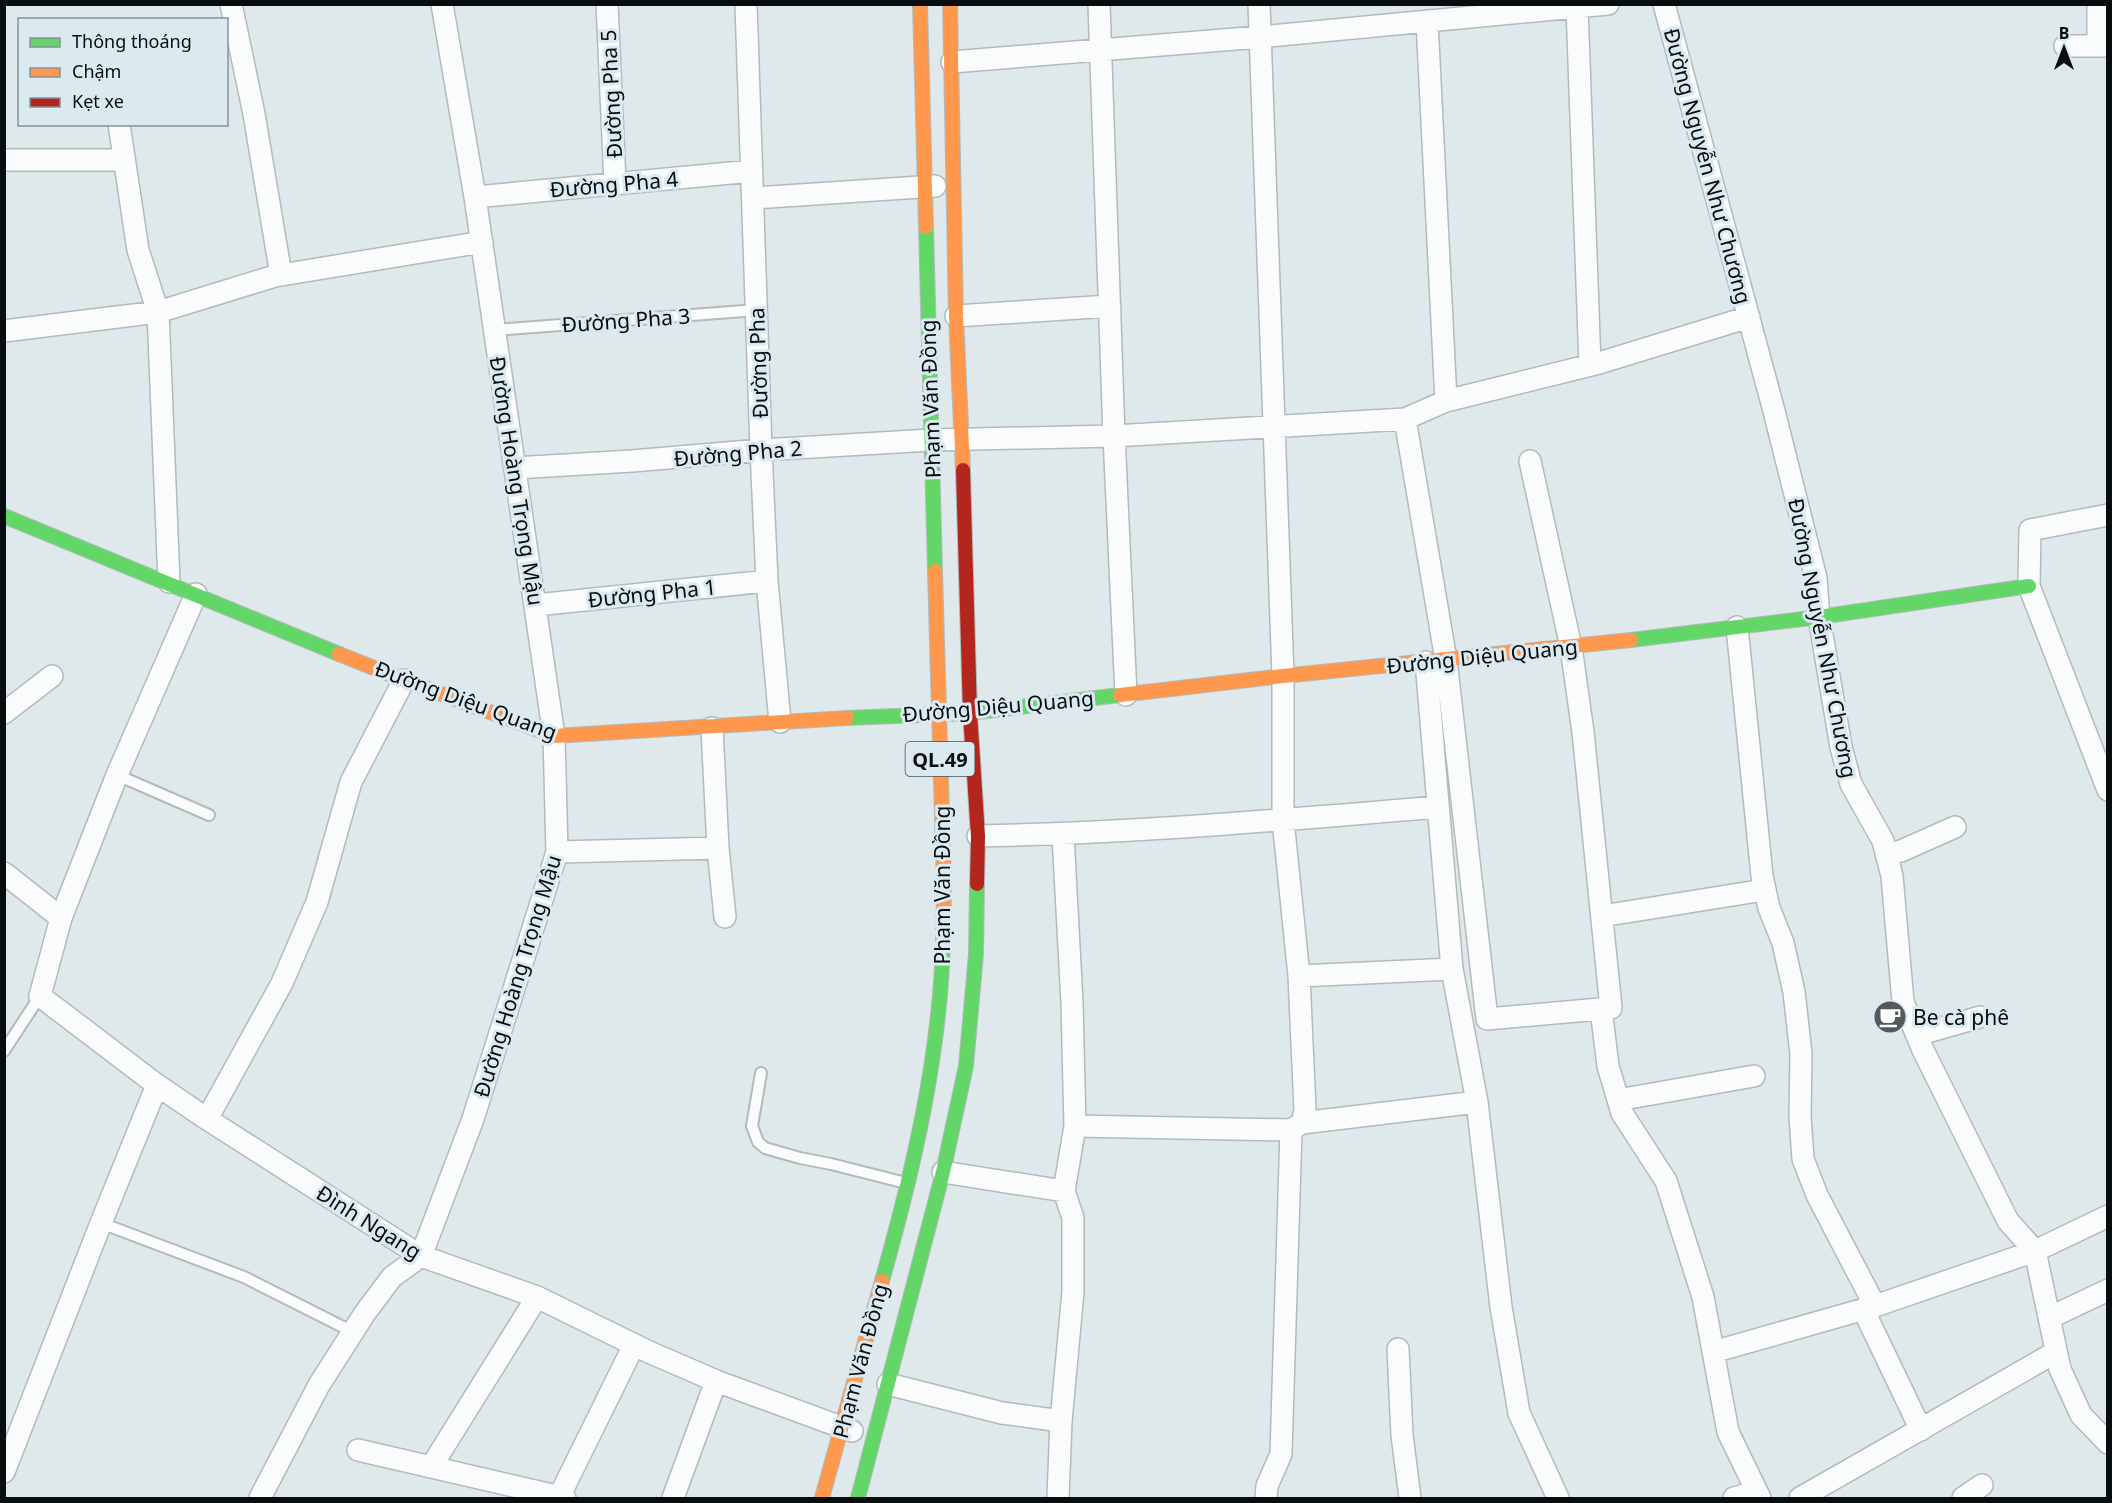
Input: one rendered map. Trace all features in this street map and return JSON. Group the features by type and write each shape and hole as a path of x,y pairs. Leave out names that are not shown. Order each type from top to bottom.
{"main road":[{"name":"Phạm Văn Đồng","path":"822,1498 909,1184 942,983 944,885 920,4"},
{"name":"Phạm Văn Đồng","path":"858,1498 943,1172 966,1066 976,954 978,836 970,713 956,316 950,4"},
{"name":"Đường Diệu Quang","path":"4,516 404,680 554,736 970,713 1283,676 1571,647 1819,617 2029,586"}],"street":[{"path":"231,4 254,114 281,275"},
{"name":"Đường Hoàng Trọng Mậu","path":"421,1256 473,1119 557,852 554,736 482,242 442,4"},
{"name":"Đường Pha 5","path":"607,4 615,183"},
{"name":"Đường Pha","path":"746,4 767,581 780,722"},
{"path":"1099,4 1114,436 1126,695"},
{"path":"1259,4 1283,676 1283,820 1299,976 1305,1110 1296,1127 1281,1454 1267,1486 1266,1498"},
{"path":"952,62 1260,37 1608,4"},
{"name":"Đường Nguyễn Như Chương","path":"1664,4 1749,317 1816,578 1819,617 1841,747 1851,784 1883,841 1892,876 1903,1002 2008,1221 2035,1251"},
{"path":"2065,46 2103,46 2098,4"},
{"path":"1577,8 1590,365"},
{"path":"1428,21 1446,401"},
{"path":"119,126 138,250 158,312 169,582"},
{"path":"4,160 124,160"},
{"name":"Đường Pha 4","path":"475,197 752,171"},
{"path":"753,198 955,185"},
{"path":"4,331 158,312 281,275 482,242"},
{"path":"956,316 1110,306"},
{"path":"1530,461 1571,647 1583,732 1611,1008 1487,1019 1436,661 1405,419 1446,401 1590,365 1749,317"},
{"name":"Đường Pha 2","path":"515,468 932,440 1114,436 1405,419"},
{"path":"2108,514 2030,530 2029,586 2108,790"},
{"name":"Đường Pha 1","path":"536,605 767,581"},
{"path":"40,996 61,918 117,775 195,594"},
{"path":"1737,627 1764,890 1783,943 1794,992 1801,1054 1800,1117 1803,1159 1921,1430"},
{"path":"1436,661 1438,807 1452,969 1477,1102 1501,1307 1519,1413 1558,1498"},
{"path":"4,713 52,676"},
{"path":"207,1119 282,983 317,902 351,782 404,680"},
{"path":"712,728 718,848 726,917"},
{"path":"978,836 1063,834 1283,820 1438,807"},
{"path":"1886,854 1901,851 1955,827"},
{"path":"1058,1498 1061,1421 1073,1292 1073,1218 1064,1191 1075,1126 1072,1003 1063,834"},
{"path":"557,852 718,848"},
{"path":"4,873 61,918"},
{"path":"1602,916 1764,890"},
{"path":"1299,976 1452,969"},
{"name":"Đình Ngang","path":"40,996 157,1085 421,1256 537,1297 634,1345 716,1381 874,1440"},
{"path":"1601,1009 1608,1066 1622,1113 1666,1181 1702,1297 1728,1432 1758,1495 1734,1498"},
{"path":"1917,1035 1980,1017"},
{"path":"1618,1100 1754,1076"},
{"path":"4,1472 157,1085"},
{"path":"1075,1126 1296,1127 1477,1102"},
{"path":"943,1172 1064,1191"},
{"path":"1713,1352 1869,1307 2035,1251 2108,1216"},
{"path":"2035,1251 2060,1370 2081,1415 2108,1443"},
{"path":"260,1498 314,1395 365,1312 392,1277 421,1256"},
{"path":"2049,1318 2108,1290"},
{"path":"431,1467 537,1297"},
{"path":"358,1449 562,1498 634,1345"},
{"path":"1398,1349 1402,1435 1410,1498"},
{"path":"1800,1498 2056,1352"},
{"path":"673,1498 716,1381"},
{"path":"888,1384 1002,1413 1061,1421"},
{"path":"1964,1498 1982,1485"}],"lane":[{"name":"Đường Pha 3","path":"495,330 757,310"},
{"path":"117,775 208,815"},
{"path":"4,1050 40,996"},
{"path":"761,1073 752,1126 758,1142 765,1148 909,1184"},
{"path":"101,1222 244,1277 352,1332"}],"traffic: fast":[{"path":"926,227 935,571"},
{"path":"4,516 339,654"},
{"path":"1631,640 1819,617 2029,586"},
{"path":"847,718 970,713 1120,695"},
{"path":"858,1498 943,1172 966,1066 976,954 977,884"},
{"path":"882,1281 914,1156 931,1071 937,1028 943,942"}],"traffic: slow":[{"path":"920,4 926,227"},
{"path":"950,4 956,316 963,470"},
{"path":"935,571 944,885 943,942"},
{"path":"1120,695 1631,640"},
{"path":"339,654 554,736 847,718"},
{"path":"822,1498 882,1281"}],"traffic: jam":[{"path":"963,470 970,713 978,836 977,884"}],"place":[{"name":"Be cà phê","path":"1890,1017"}]}
